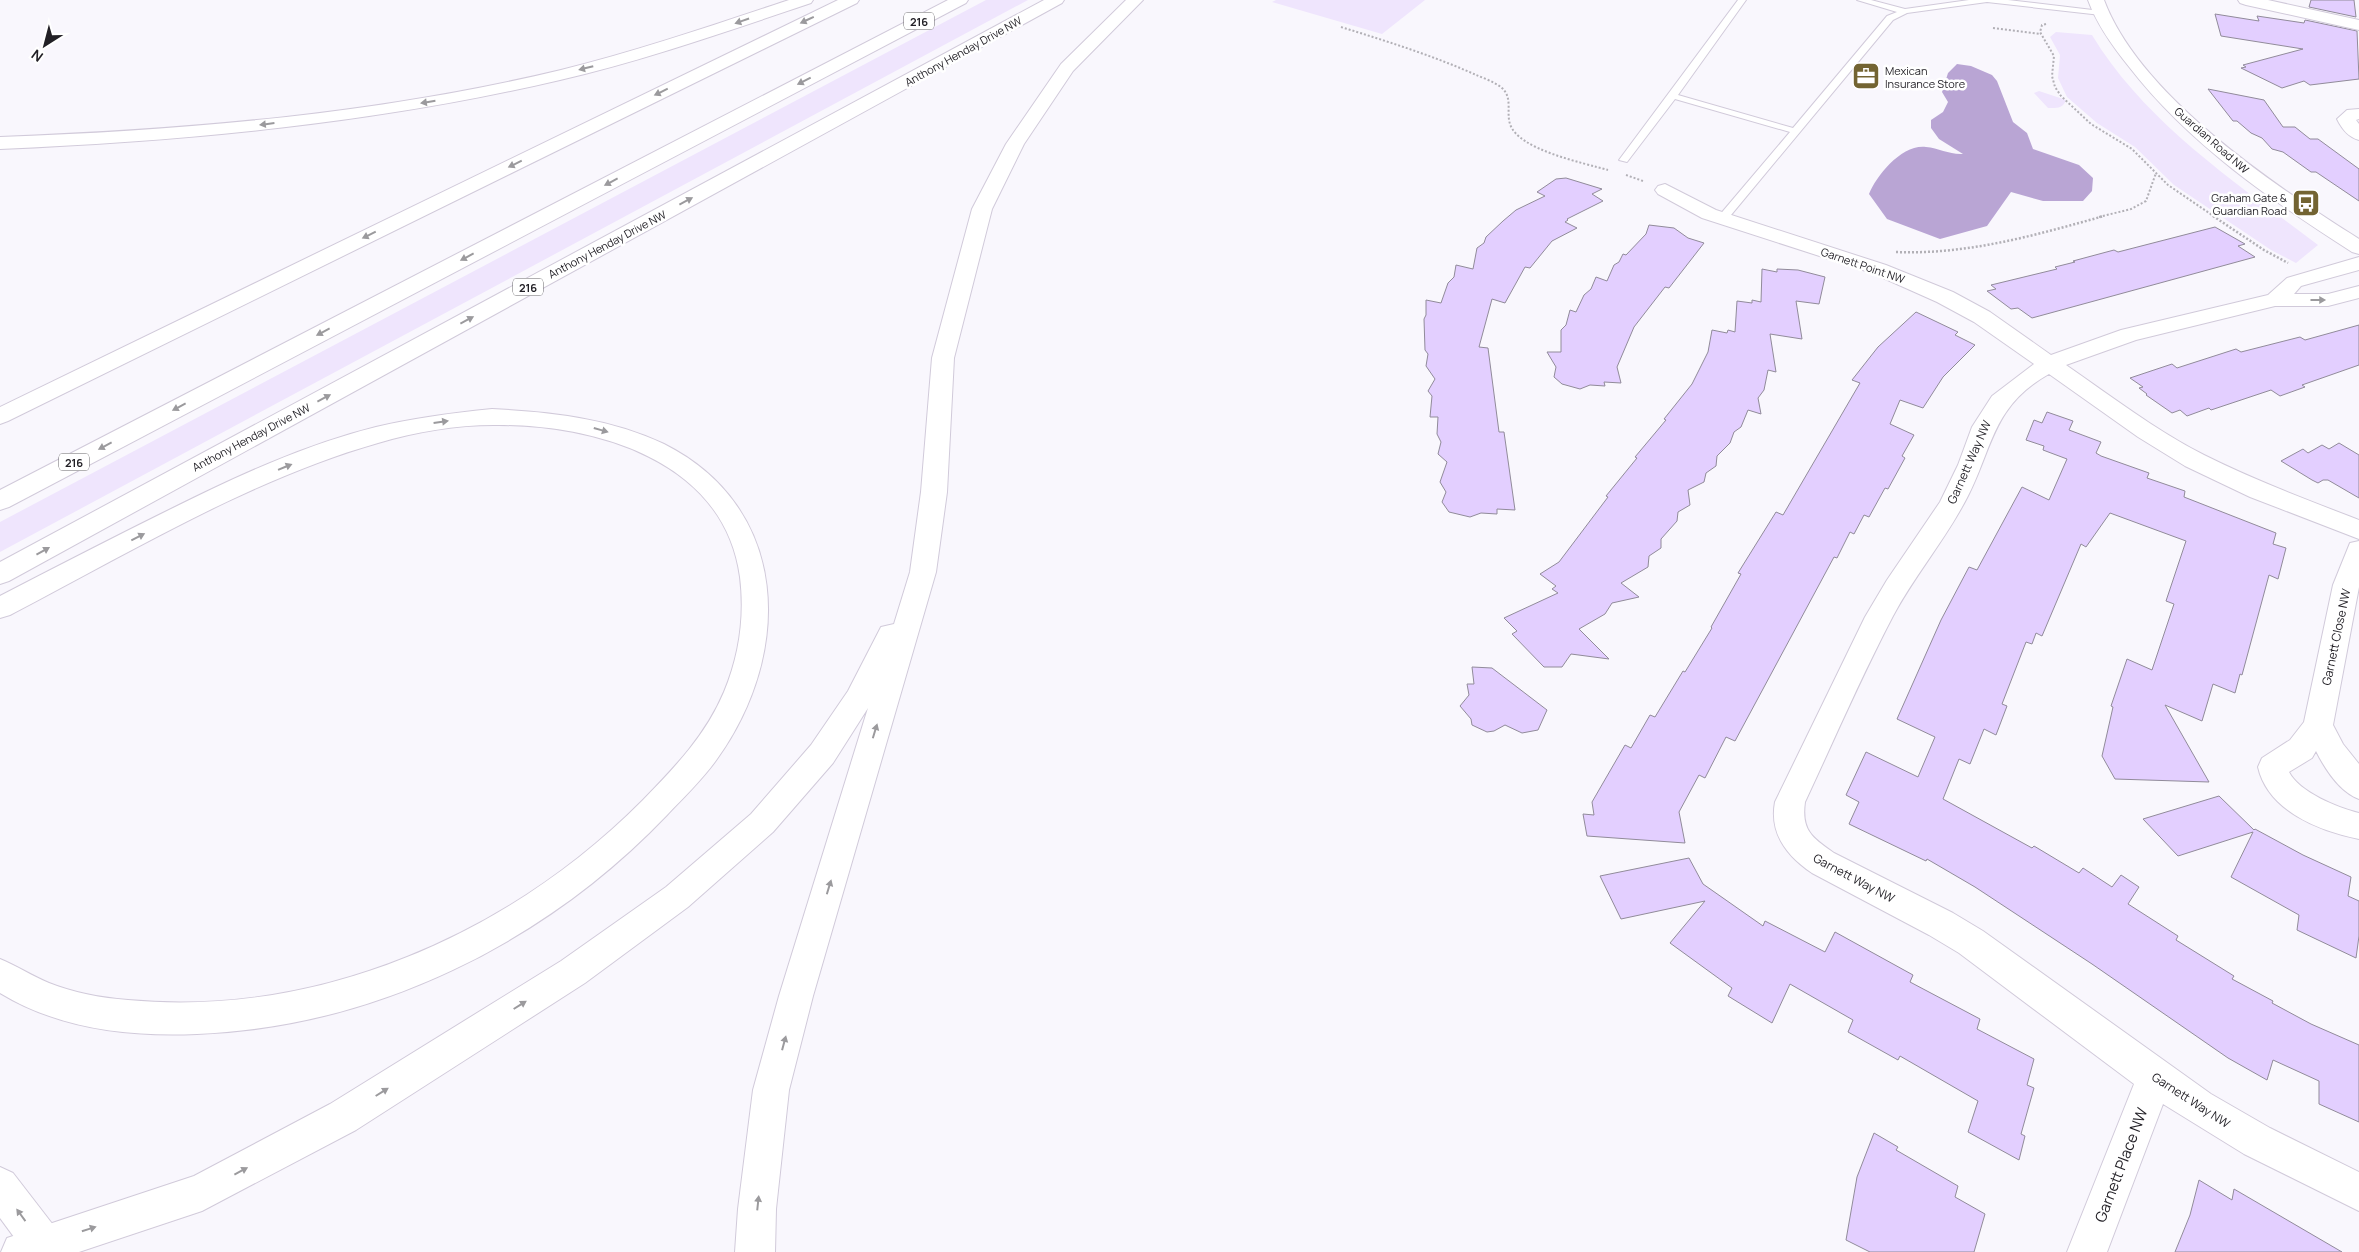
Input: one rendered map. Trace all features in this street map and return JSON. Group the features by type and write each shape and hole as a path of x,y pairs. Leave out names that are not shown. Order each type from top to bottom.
{"main road":[{"path":"0,143 88,140 206,132 434,102 561,75 610,62 702,35 805,0"},
{"path":"0,416 851,0"},
{"name":"216","path":"0,501 960,0"},
{"name":"Anthony Henday Drive NW","path":"0,574 1056,0"},
{"path":"755,1252 757,1209 771,1090 796,996 923,572 934,492 943,358 982,209 1015,144 1067,68 1135,0"},
{"path":"2246,0 2359,25"},
{"name":"Guardian Road NW","path":"2099,6 2117,39 2145,76 2185,118 2261,182 2359,248"},
{"path":"2359,114 2353,114 2346,119 2350,126 2359,134"},
{"name":"Garnett Point NW","path":"1665,190 1699,210 1722,219 1873,267 1929,289 1982,317 2050,364"},
{"name":"Garnett Way NW","path":"2275,300 2294,282 2359,263"},
{"name":"Garnett Way NW","path":"2359,292 2328,300 2275,300 2129,335 2085,348 2050,364 2015,388 2000,401 1991,414 1951,506 1896,587 1879,617 1790,802 1787,814 1796,842 1806,852 1823,863 1941,924 1971,942 2155,1077 2237,1130 2359,1192"},
{"path":"2050,364 2146,431 2194,460 2259,491 2359,530"},
{"path":"0,608 237,486 332,447 425,424 485,416 538,417 596,428 626,437 677,463 699,478 720,501 738,526 750,556 755,588 754,638 739,691 707,750 644,822 604,859 549,899 498,930 446,957 373,986 310,1004 256,1014 203,1020 129,1018 69,1007 22,989 0,975"},
{"name":"Garnett Close NW","path":"2359,550 2346,585 2318,725 2301,749 2273,767 2276,778 2288,792 2336,821 2359,826"},
{"path":"0,1186 38,1249 202,1192 342,1117 573,972 677,897 762,823 822,754 858,699 923,572"},
{"path":"2318,725 2332,753 2359,786"},
{"name":"Garnett Place NW","path":"2087,1252 2155,1077"}],"lane":[{"path":"1624,160 1674,96 1742,0"},
{"path":"1861,0 1905,11"},
{"path":"1722,219 1890,18 1905,11 1987,0 2099,6"},
{"path":"1674,96 1795,131"}],"path":[{"path":"2049,23 2042,26 2041,34 2054,56 2052,76 2055,87 2061,96 2091,124 2132,149 2168,185 2264,250 2296,266"},
{"path":"1341,27 1457,66 1502,88 1510,100 1509,114 1512,128 1530,144 1552,153"},
{"path":"1993,28 2041,34"},
{"path":"1893,252 1930,252 1976,247 2121,211 2147,201 2150,196 2150,183 2156,173"}],"shaded area":[{"path":"986,0 1028,0 0,552 0,522"},
{"path":"1276,0 1425,0 1382,34 1272,2"},
{"path":"2056,32 2092,35 2114,67 2139,97 2166,124 2225,175 2318,245 2296,263 2271,250 2174,185 2135,147 2097,123 2067,97 2058,78 2060,55 2050,37"},
{"path":"1957,64 1971,66 1992,75 1997,81 2013,122 2027,133 2033,149 2079,165 2093,178 2092,191 2083,201 2043,201 2011,192 1987,226 1940,239 1887,219 1869,194 1878,178 1891,162 1908,150 1917,147 1963,154 1939,139 1931,128 1931,120 1943,112 1948,102 1942,92 1948,73"},
{"path":"2039,91 2066,100 2065,103 2056,108 2048,108 2034,93"}],"building":[{"path":"2311,0 2354,0 2356,17 2309,7"},
{"path":"2215,14 2259,21 2257,16 2304,23 2305,20 2357,31 2359,79 2310,85 2304,81 2282,88 2241,68 2246,67 2243,65 2303,49 2221,36"},
{"path":"2208,89 2264,100 2283,127 2295,127 2310,139 2318,139 2359,169 2359,201 2316,172 2311,172 2283,152 2272,149 2262,138 2251,133 2237,121 2233,121"},
{"path":"1566,178 1602,189 1592,194 1603,201 1567,219 1565,222 1577,228 1552,241 1530,268 1525,267 1505,303 1492,299 1479,347 1488,348 1499,432 1504,432 1515,510 1497,509 1497,514 1481,513 1470,517 1449,512 1442,502 1446,492 1440,482 1447,462 1438,454 1441,442 1437,434 1438,417 1430,417 1432,396 1428,391 1435,379 1426,366 1428,354 1425,350 1424,319 1426,315 1426,300 1441,303 1448,283 1454,277 1456,265 1473,269 1477,248 1484,243 1486,237 1516,210 1545,196 1537,192 1556,179"},
{"path":"1649,225 1674,228 1688,238 1704,243 1669,288 1665,287 1634,327 1617,367 1621,383 1604,382 1605,386 1590,385 1580,389 1562,384 1554,377 1556,367 1547,352 1561,352 1561,330 1566,325 1570,310 1576,312 1584,295 1591,289 1596,277 1607,281 1614,265 1619,262 1623,254 1626,255 1646,234"},
{"path":"2215,227 2245,244 2238,246 2255,257 2032,318 2018,308 2011,309 1987,291 1996,289 1991,285 2057,269 2055,267 2075,262 2073,261 2114,250 2118,252"},
{"path":"1762,269 1777,272 1777,269 1798,270 1825,277 1819,304 1796,301 1802,339 1770,334 1776,372 1768,370 1764,390 1758,398 1761,414 1748,410 1741,427 1734,432 1730,443 1717,456 1716,466 1706,473 1704,482 1688,490 1690,505 1678,512 1677,521 1661,539 1661,548 1649,556 1648,567 1621,583 1639,597 1612,603 1605,614 1579,629 1609,659 1571,654 1562,667 1544,667 1512,634 1517,631 1504,618 1558,593 1552,589 1556,586 1540,574 1559,562 1608,497 1606,496 1637,458 1635,457 1666,420 1664,419 1692,384 1708,352 1712,330 1727,333 1728,330 1735,332 1737,301 1752,303 1752,300 1761,302"},
{"path":"1916,312 1958,332 1955,335 1975,345 1943,377 1923,408 1900,400 1890,424 1914,435 1902,456 1905,458 1888,489 1885,488 1869,517 1864,515 1854,534 1850,532 1837,558 1834,557 1735,741 1726,737 1705,778 1699,775 1679,812 1685,843 1587,836 1583,814 1594,815 1592,802 1625,745 1631,748 1650,715 1655,717 1712,628 1741,574 1738,573 1776,512 1783,515 1860,383 1852,380 1878,347"},
{"path":"2359,325 2359,365 2302,385 2305,387 2280,396 2271,390 2187,416 2180,410 2172,413 2146,395 2139,388 2143,387 2130,378 2172,364 2177,368 2236,349 2241,352 2300,337 2305,340"},
{"path":"2047,412 2073,421 2069,430 2101,442 2096,453 2101,456 2149,473 2147,478 2185,491 2184,497 2276,533 2273,544 2286,548 2278,579 2269,575 2242,675 2240,674 2235,693 2213,684 2202,721 2165,705 2209,782 2115,779 2102,756 2113,707 2111,706 2127,659 2152,670 2174,604 2166,601 2186,541 2110,513 2086,547 2081,544 2042,636 2036,633 2032,644 2026,642 2002,704 2007,706 1996,735 1984,729 1970,764 1959,759 1943,799 2032,848 2034,846 2079,873 2083,868 2112,887 2121,875 2139,887 2128,904 2178,936 2176,940 2234,976 2232,979 2273,1001 2272,1003 2311,1024 2359,1045 2359,1122 2319,1104 2319,1081 2273,1060 2267,1080 2228,1058 2092,964 1975,887 1927,859 1926,861 1849,824 1859,802 1846,795 1866,752 1918,777 1935,737 1897,719 1941,620 1969,567 1977,570 2022,487 2049,500 2067,459 2043,450 2044,446 2026,440 2034,420 2042,423"},
{"path":"2339,443 2359,455 2359,498 2328,480 2318,483 2281,461 2303,449 2308,453 2322,445 2329,449"},
{"path":"1472,667 1492,668 1547,710 1538,730 1522,733 1505,725 1494,731 1487,732 1472,725 1471,719 1460,706 1469,695 1467,684 1474,684"},
{"path":"2219,796 2254,830 2351,877 2348,896 2359,901 2359,936 2356,958 2297,930 2299,915 2231,877 2253,832 2178,856 2143,819"},
{"path":"1689,858 1703,884 1763,926 1765,921 1825,952 1835,932 1913,975 1910,982 1980,1019 1977,1029 2034,1059 2027,1085 2034,1088 2021,1134 2025,1136 2019,1160 1968,1132 1978,1101 1900,1056 1898,1060 1848,1032 1853,1020 1790,984 1772,1023 1728,996 1732,988 1670,943 1705,901 1621,919 1600,876"},
{"path":"1874,1133 1898,1147 1896,1150 1958,1186 1955,1197 1985,1214 1974,1252 1870,1252 1846,1240 1857,1177"},
{"path":"2199,1180 2232,1200 2234,1189 2342,1252 2175,1252 2190,1215"}],"place":[{"name":"Mexican Insurance Store","path":"1866,76"},
{"name":"Graham Gate & Guardian Road","path":"2306,203"}]}
